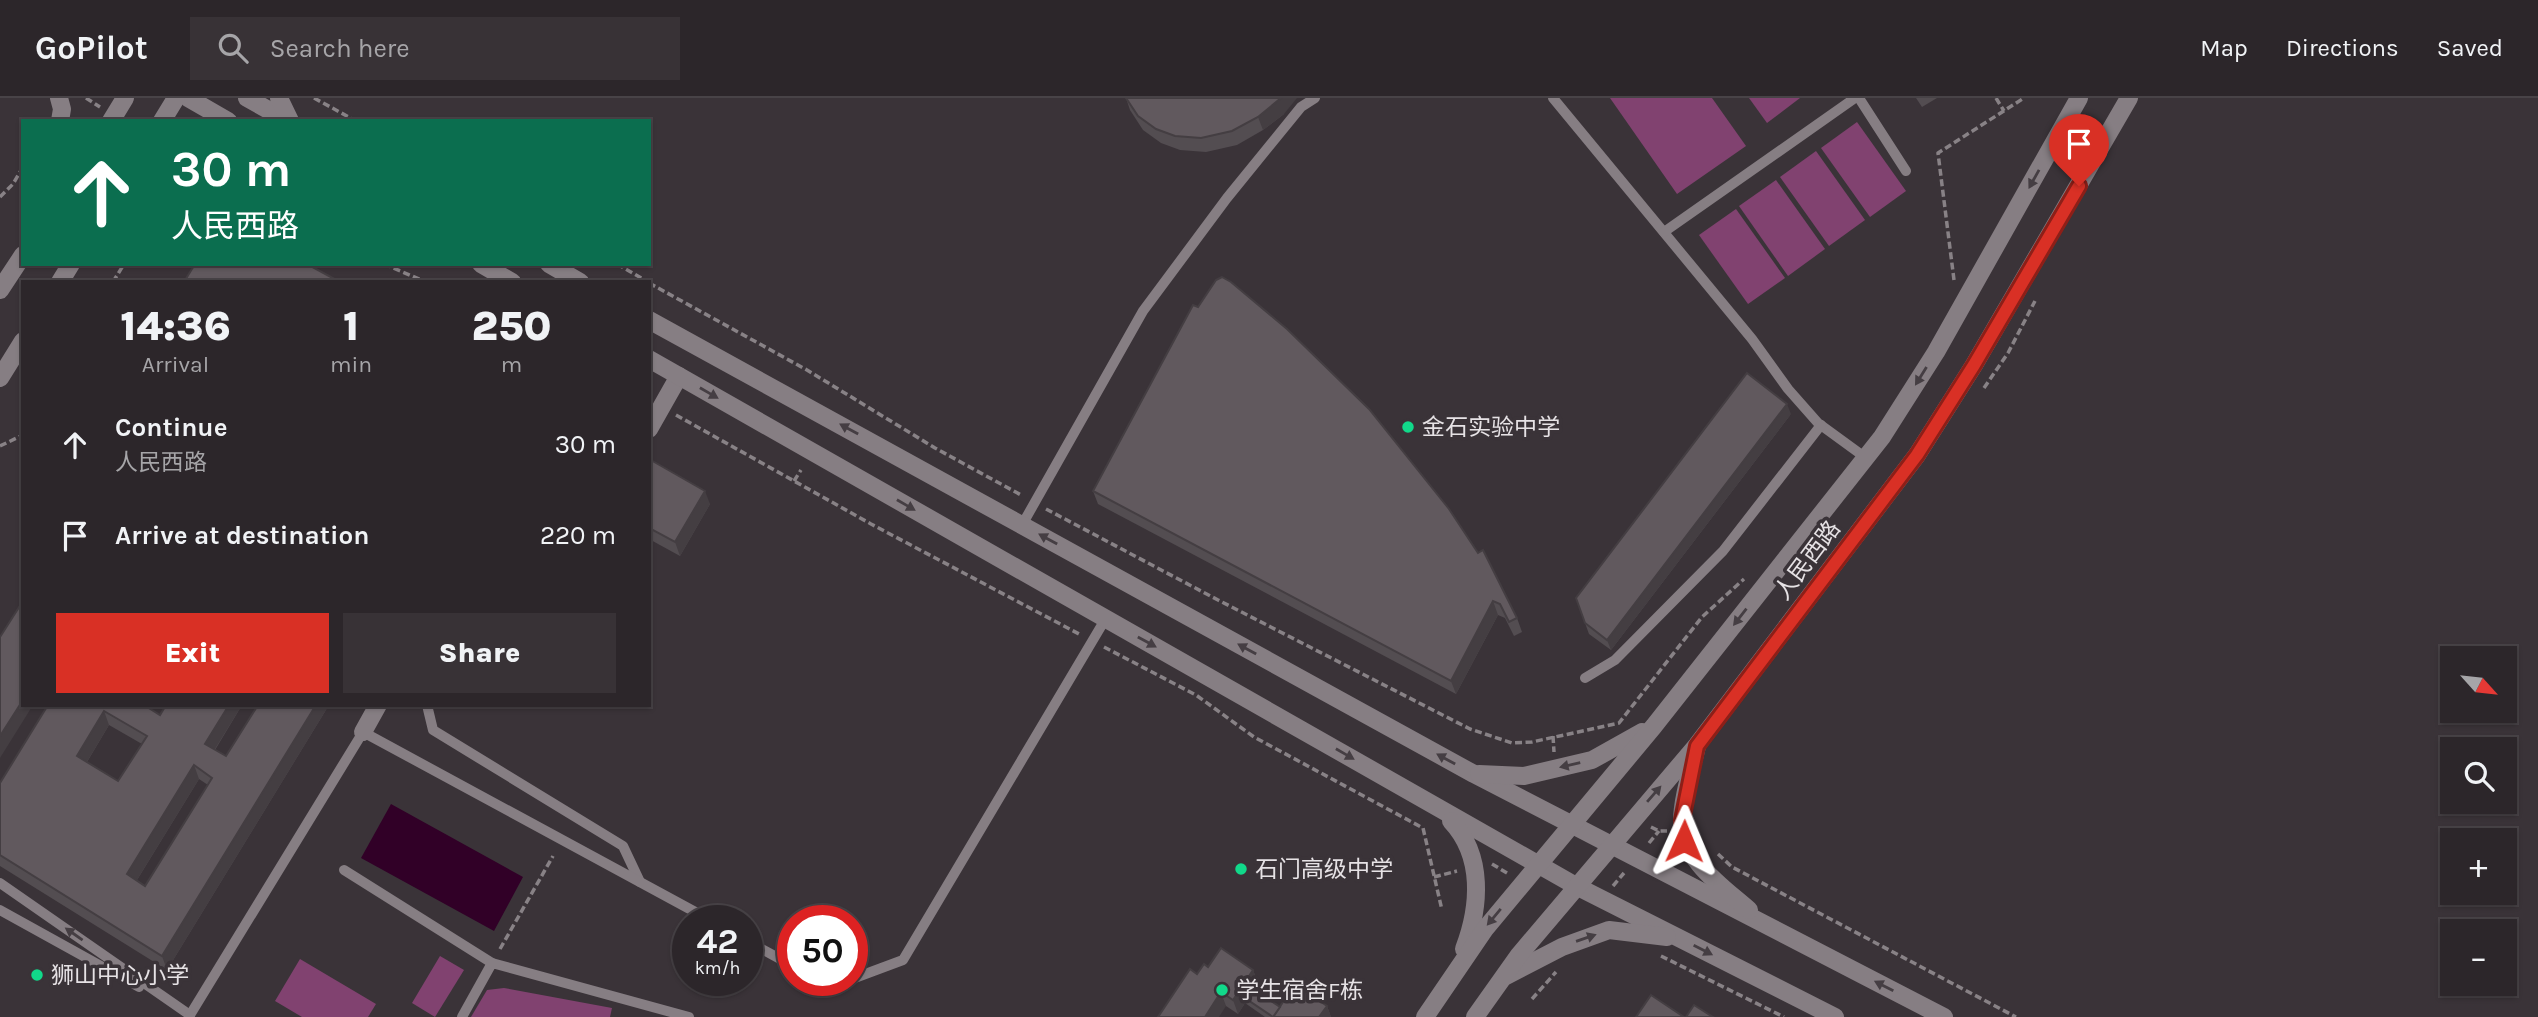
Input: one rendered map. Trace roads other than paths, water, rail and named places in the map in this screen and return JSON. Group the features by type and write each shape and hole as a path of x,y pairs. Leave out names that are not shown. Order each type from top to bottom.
{"main road":[{"path":"59,98 62,109 60,119"},
{"path":"112,119 125,98"},
{"path":"163,119 176,98"},
{"path":"188,98 225,119"},
{"path":"247,98 285,119"},
{"path":"279,98 288,119"},
{"path":"1425,1017 1485,929 1654,726 1882,438 1936,352 2079,98"},
{"name":"人民西路","path":"1475,1017 1576,886 1697,746 1917,455 1974,365 2130,98"},
{"path":"0,290 21,258"},
{"path":"484,266 509,280"},
{"path":"552,266 577,280"},
{"path":"651,321 1474,774 1944,1017"},
{"path":"0,378 21,344"},
{"path":"651,360 1538,865 1835,1017"},
{"path":"651,425 679,376"},
{"path":"363,732 378,707"},
{"path":"1474,774 1524,776 1592,760 1654,726"},
{"path":"1697,746 1682,820 1684,841 1694,859 1767,927"},
{"path":"1440,808 1464,835 1472,855 1476,878 1469,936 1455,973"},
{"path":"1503,978 1562,947 1609,930 1678,938"}],"lane":[{"path":"1022,525 1143,312 1235,188 1301,107 1315,98"},
{"path":"1553,98 1752,339 1788,389 1821,425 1866,458"},
{"path":"1664,232 1857,98 1906,171"},
{"path":"1585,678 1615,660 1723,551 1821,425"},
{"path":"868,973 903,960 1106,618"},
{"path":"427,707 433,730 622,846 640,883"},
{"path":"190,1015 363,732 681,905"},
{"path":"344,870 492,963 690,1017"},
{"path":"0,883 190,1015"},
{"path":"0,910 190,1015"},
{"path":"462,1017 492,963"}],"place":[{"name":"金石实验中学","path":"1408,427"},
{"name":"石门高级中学","path":"1241,869"},
{"name":"狮山中心小学","path":"37,975"},
{"name":"学生宿舍F栋","path":"1222,990"}]}
